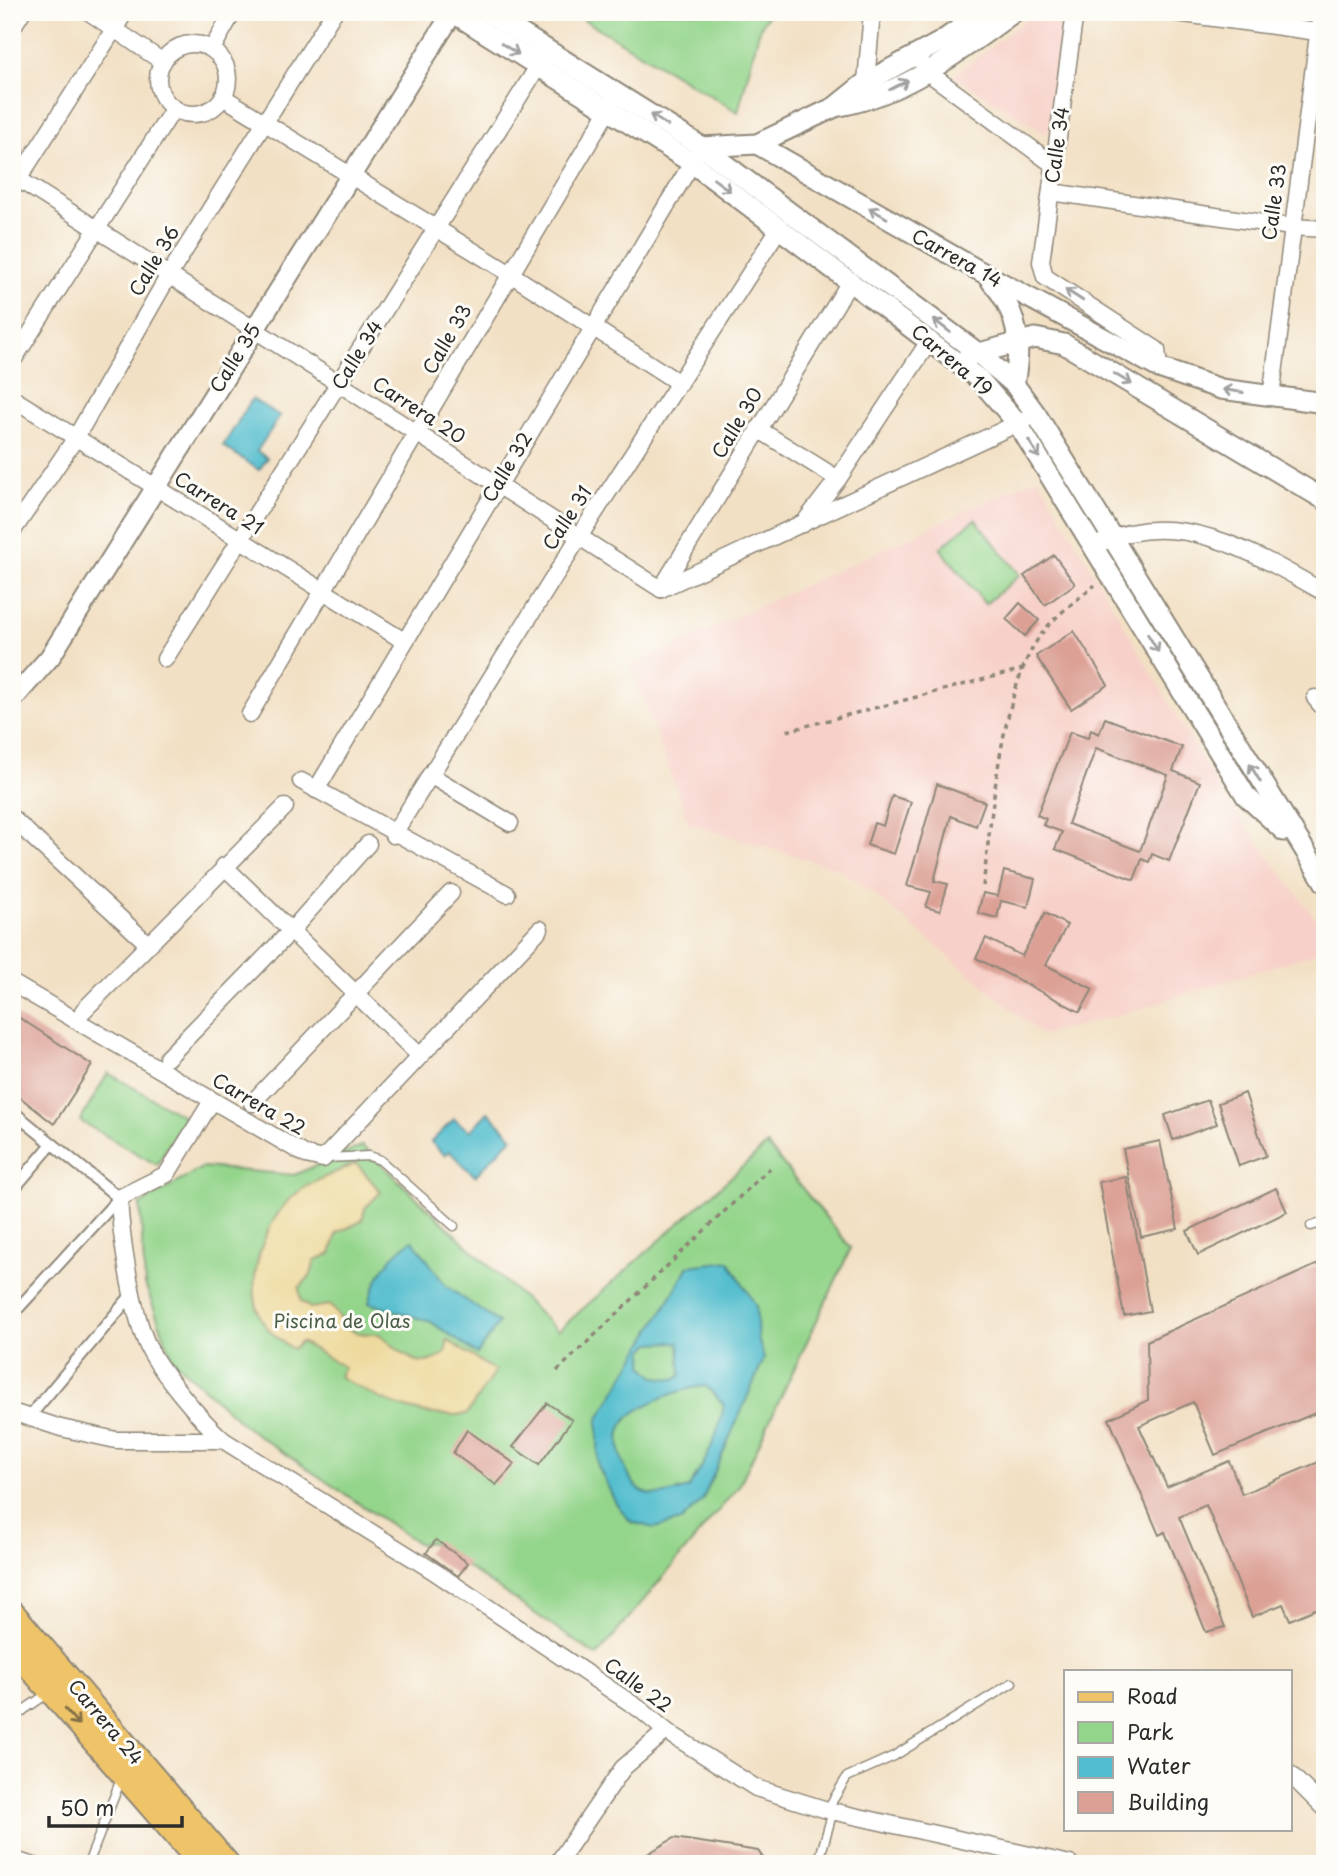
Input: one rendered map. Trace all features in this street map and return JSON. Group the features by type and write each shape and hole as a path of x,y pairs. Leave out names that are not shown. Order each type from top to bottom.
{"main road":[{"name":"Carrera 24","path":"12,1613 60,1686 127,1764 202,1864"},
{"name":"Carrera 24","path":"12,1646 60,1686"},
{"name":"Carrera 24","path":"127,1764 227,1864"}],"street":[{"path":"12,28 22,12"},
{"path":"89,12 163,62"},
{"path":"14,181 125,12"},
{"path":"212,49 233,12"},
{"name":"Calle 36","path":"12,531 75,439 169,275 334,12"},
{"name":"Carrera 19","path":"452,12 544,59 697,155 748,179 978,353 1014,384 1037,414 1325,883"},
{"name":"Calle 35","path":"12,700 50,657 452,12"},
{"name":"Carrera 19","path":"487,12 544,59"},
{"path":"866,82 872,12"},
{"path":"697,155 757,144 835,107 873,98 983,12"},
{"path":"835,107 866,82 921,63 952,57 1014,12"},
{"name":"Calle 34","path":"1075,12 1041,262 1045,277 1157,350 1158,368"},
{"path":"1169,12 1322,33"},
{"name":"Calle 33","path":"1271,397 1291,227 1322,33 1321,12"},
{"path":"201,44 212,49 226,65 228,76 223,97 216,105 196,114 174,108 161,92 159,71 163,62 179,46 201,44"},
{"name":"Calle 34","path":"164,659 544,59"},
{"path":"921,63 1054,164"},
{"path":"223,97 509,273 679,383"},
{"name":"Calle 33","path":"250,714 509,273 613,102"},
{"path":"12,362 174,108"},
{"path":"748,203 748,179 757,144"},
{"name":"Carrera 14","path":"757,144 976,269 1158,368 1221,389 1325,403"},
{"name":"Carrera 19","path":"697,155 748,203 958,361 999,400 1018,424 1095,546 1246,796 1305,851"},
{"name":"Calle 32","path":"316,790 497,484 697,155"},
{"name":"Carrera 20","path":"14,181 97,228 661,589"},
{"path":"1051,192 1291,227 1325,229"},
{"name":"Calle 31","path":"393,835 579,537 780,227"},
{"path":"976,269 993,283 1006,299 1015,318 1019,341 1014,384"},
{"name":"Calle 30","path":"661,589 851,280"},
{"path":"958,361 1035,338 1064,344 1325,500"},
{"path":"802,526 838,479 929,340"},
{"name":"Carrera 21","path":"12,398 404,641"},
{"path":"661,589 802,526 1037,414"},
{"path":"758,429 838,479"},
{"path":"1095,546 1113,537 1155,530 1220,540 1255,554 1325,593"},
{"path":"430,775 510,823"},
{"path":"301,781 393,835 507,894"},
{"path":"83,1010 285,807"},
{"path":"12,818 148,944"},
{"path":"167,1058 290,932 368,844"},
{"path":"224,866 420,1056"},
{"path":"252,1103 451,893"},
{"path":"323,1159 540,929"},
{"name":"Carrera 22","path":"12,983 306,1155 323,1159"},
{"path":"12,1315 119,1198 167,1174 212,1101"},
{"path":"12,1111 119,1198"},
{"path":"12,1191 51,1144"},
{"name":"Calle 22","path":"119,1198 121,1236 147,1343 200,1419 223,1440 435,1572 641,1710 666,1731 756,1788 830,1810 1070,1864"},
{"path":"29,1418 134,1292"},
{"path":"12,1412 116,1440 223,1440"},
{"path":"557,1864 623,1768 666,1731"},
{"path":"1292,1776 1325,1809"}],"lane":[{"path":"323,1159 369,1156 380,1160 454,1226"},
{"path":"1311,1226 1325,1222"},
{"path":"818,1864 830,1810 847,1777 894,1756 1012,1683"},
{"path":"12,1718 60,1686"},
{"path":"12,1701 22,1712"},
{"path":"88,1864 127,1764"},
{"path":"12,1855 41,1864"}],"path":[{"path":"983,886 998,767 1023,668 1041,635 1080,597 1111,574"},
{"path":"787,731 1023,668"},
{"path":"557,1371 769,1168"}],"shaded area":[{"path":"1036,12 1062,12 1048,135 953,76"},
{"path":"1038,477 1220,791 1325,931 1325,950 1119,1015 1042,1035 872,892 839,869 689,824 631,666"}],"green space":[{"path":"571,12 759,12 767,16 760,28 738,112"},
{"path":"975,519 1020,575 985,604 940,548"},
{"path":"108,1073 185,1117 157,1165 80,1121"},
{"name":"Piscina de Olas","path":"767,1145 851,1248 739,1486 597,1656 430,1542 419,1544 247,1428 173,1360 145,1284 140,1205 203,1167 294,1175 362,1146 558,1331"}],"sand":[{"path":"356,1163 381,1192 365,1208 362,1221 337,1233 331,1254 315,1260 311,1275 299,1288 301,1301 310,1308 330,1305 349,1329 359,1333 379,1334 402,1353 418,1361 427,1362 446,1352 447,1340 495,1371 467,1414 433,1414 384,1400 339,1376 344,1367 301,1342 292,1349 264,1324 255,1293 255,1276 258,1258 271,1225 297,1193"}],"water":[{"path":"252,399 280,416 257,451 267,458 259,470 223,446"},
{"path":"488,1112 513,1137 475,1176 449,1151 444,1155 431,1142 454,1119 470,1131"},
{"path":"413,1240 446,1286 499,1323 477,1354 431,1322 369,1303 375,1284 385,1267 397,1252"},
{"path":"729,1261 756,1306 758,1338 764,1359 702,1501 681,1521 654,1528 631,1522 615,1502 598,1466 598,1420 689,1266","holes":["679,1342 681,1375 676,1379 655,1377 643,1365 644,1350 651,1343","706,1386 724,1405 711,1448 695,1478 688,1488 670,1493 658,1495 640,1490 629,1476 621,1456 620,1436 626,1420 663,1397"]}],"building":[{"path":"1054,555 1075,584 1045,605 1024,576"},
{"path":"1020,603 1039,620 1025,636 1006,619"},
{"path":"1074,631 1108,685 1071,709 1036,656"},
{"path":"1105,718 1182,747 1173,771 1200,782 1169,861 1152,854 1149,862 1142,859 1134,880 1055,849 1062,832 1043,825 1046,819 1037,815 1070,732 1088,738 1091,730 1099,734","holes":["1096,748 1168,775 1140,851 1068,824"]},
{"path":"937,784 985,802 976,826 951,816 934,881 948,884 940,911 926,907 931,892 907,886"},
{"path":"892,796 911,802 894,854 867,845 874,823 883,826"},
{"path":"1004,871 1035,879 1028,907 1001,901 997,918 978,913 983,893 998,896"},
{"path":"1045,913 1067,925 1046,965 1093,989 1080,1012 976,958 986,938 1022,956"},
{"path":"12,1013 92,1065 54,1124 12,1091"},
{"path":"1245,1093 1266,1156 1239,1166 1218,1103"},
{"path":"1208,1100 1217,1124 1173,1140 1165,1115"},
{"path":"1160,1141 1178,1229 1141,1237 1123,1149"},
{"path":"1126,1177 1150,1311 1124,1316 1099,1182"},
{"path":"1276,1188 1287,1212 1198,1255 1187,1231"},
{"path":"1325,1261 1325,1409 1215,1455 1193,1402 1139,1426 1167,1487 1229,1461 1242,1494 1321,1461 1325,1471 1325,1605 1290,1620 1283,1604 1252,1617 1206,1505 1179,1517 1225,1627 1206,1632 1165,1532 1159,1535 1109,1419 1148,1400 1147,1341"},
{"path":"547,1403 572,1420 539,1465 513,1447"},
{"path":"467,1430 515,1464 496,1485 453,1453"},
{"path":"436,1540 468,1563 458,1576 426,1553"},
{"path":"674,1838 758,1851 767,1864 631,1864"}]}
